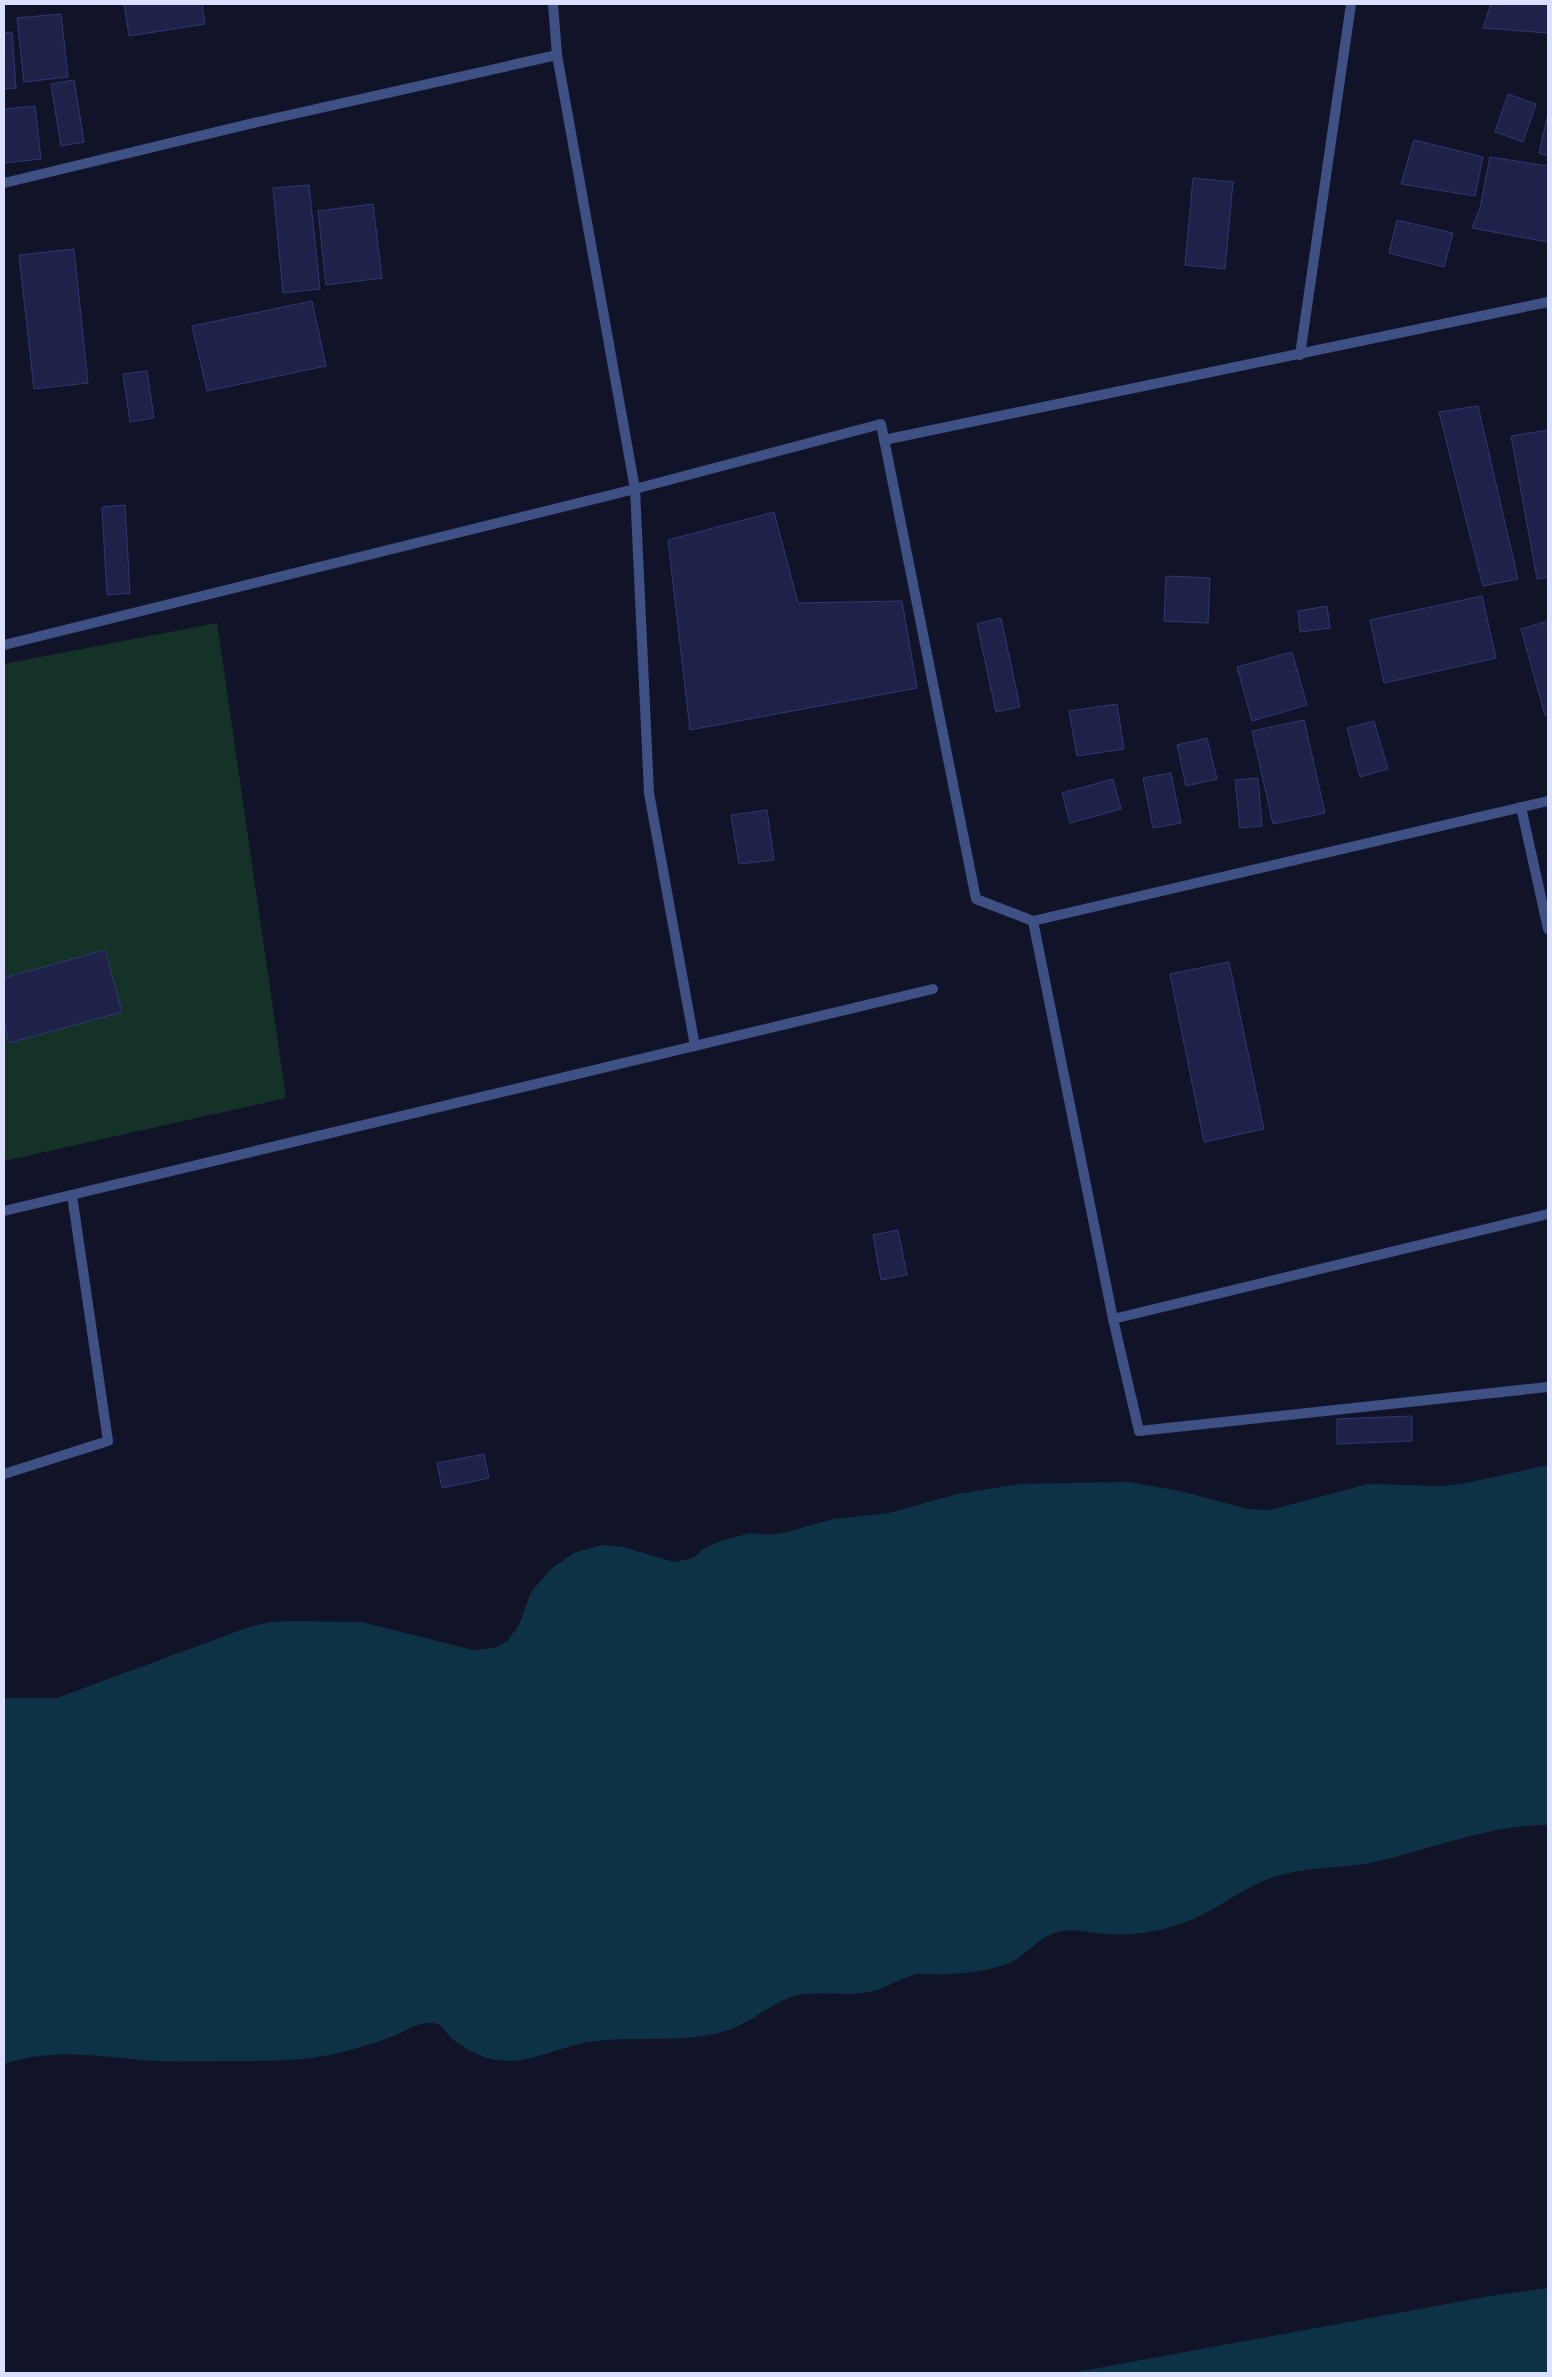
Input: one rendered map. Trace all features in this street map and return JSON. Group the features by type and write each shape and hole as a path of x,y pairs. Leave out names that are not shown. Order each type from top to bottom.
{"street":[{"path":"554,4 557,55 635,489 648,793 695,1046"},
{"path":"1300,355 1351,4"},
{"path":"4,183 258,122 557,55"},
{"path":"884,440 1548,302"},
{"path":"4,645 635,489 880,424 976,899 1033,920 1548,801"},
{"path":"1521,807 1548,929"},
{"path":"1033,920 1113,1319 1139,1431 1548,1387"},
{"path":"4,1210 72,1196 933,989"},
{"path":"4,1474 108,1441 72,1196"},
{"path":"1113,1319 1548,1214"}],"green space":[{"path":"217,623 286,1098 4,1161 4,664"}],"water":[{"path":"1548,1465 1548,1825 1526,1826 1482,1833 1375,1862 1284,1874 1259,1883 1189,1921 1158,1930 1138,1934 1117,1935 1073,1930 1058,1932 1043,1938 1011,1962 988,1969 956,1974 916,1974 877,1990 863,1993 814,1993 798,1995 779,2002 745,2023 726,2031 709,2035 589,2042 530,2058 502,2061 464,2048 439,2025 427,2023 356,2048 302,2059 266,2061 156,2061 61,2055 23,2059 4,2064 4,1698 57,1698 249,1627 271,1622 362,1622 473,1650 495,1648 508,1640 519,1625 531,1592 552,1568 574,1553 602,1545 623,1547 674,1562 693,1558 706,1547 750,1533 770,1535 833,1519 889,1513 957,1494 1020,1484 1127,1482 1180,1491 1248,1509 1270,1510 1368,1484 1443,1486 1467,1483"},
{"path":"1548,2288 1548,2373 1071,2373 1490,2296"}],"building":[{"path":"124,4 202,4 205,24 129,36"},
{"path":"1491,4 1548,4 1548,33 1483,28"},
{"path":"61,14 68,77 24,82 17,18"},
{"path":"12,32 16,88 4,89 4,33"},
{"path":"74,80 84,142 61,146 51,84"},
{"path":"1508,94 1536,104 1523,142 1495,132"},
{"path":"35,106 41,159 4,163 4,109"},
{"path":"1548,114 1548,156 1539,153"},
{"path":"1414,140 1483,157 1475,196 1401,184"},
{"path":"1490,157 1548,166 1548,242 1472,228 1480,208"},
{"path":"1193,178 1233,182 1225,269 1185,265"},
{"path":"309,185 320,289 283,293 273,188"},
{"path":"373,204 382,278 326,285 318,211"},
{"path":"1397,220 1453,233 1444,267 1389,253"},
{"path":"74,249 88,383 34,389 19,255"},
{"path":"312,301 326,366 207,391 192,326"},
{"path":"147,371 154,418 130,422 123,374"},
{"path":"1478,406 1518,579 1483,586 1439,412"},
{"path":"1548,430 1548,577 1537,579 1511,436"},
{"path":"125,505 130,593 107,595 102,507"},
{"path":"774,512 798,603 902,601 917,688 690,730 668,540"},
{"path":"1166,576 1210,578 1208,623 1164,621"},
{"path":"1482,596 1496,658 1384,683 1370,620"},
{"path":"1327,606 1330,628 1300,632 1298,611"},
{"path":"1001,618 1020,707 996,712 977,624"},
{"path":"1548,621 1548,714 1545,715 1521,629"},
{"path":"1292,652 1307,705 1252,721 1237,667"},
{"path":"1117,704 1124,749 1077,756 1069,711"},
{"path":"1304,720 1325,813 1273,824 1252,731"},
{"path":"1374,721 1388,769 1360,777 1347,728"},
{"path":"1207,738 1217,779 1186,786 1177,745"},
{"path":"1171,773 1181,823 1153,828 1143,778"},
{"path":"1258,778 1262,826 1240,828 1235,780"},
{"path":"1113,779 1121,809 1070,823 1062,793"},
{"path":"767,810 774,860 739,864 731,815"},
{"path":"105,950 122,1012 9,1043 4,1022 4,978"},
{"path":"1229,962 1264,1129 1204,1142 1170,974"},
{"path":"898,1230 907,1275 881,1280 873,1235"},
{"path":"1412,1416 1412,1441 1337,1444 1337,1419"},
{"path":"484,1454 489,1478 442,1488 437,1463"}]}
